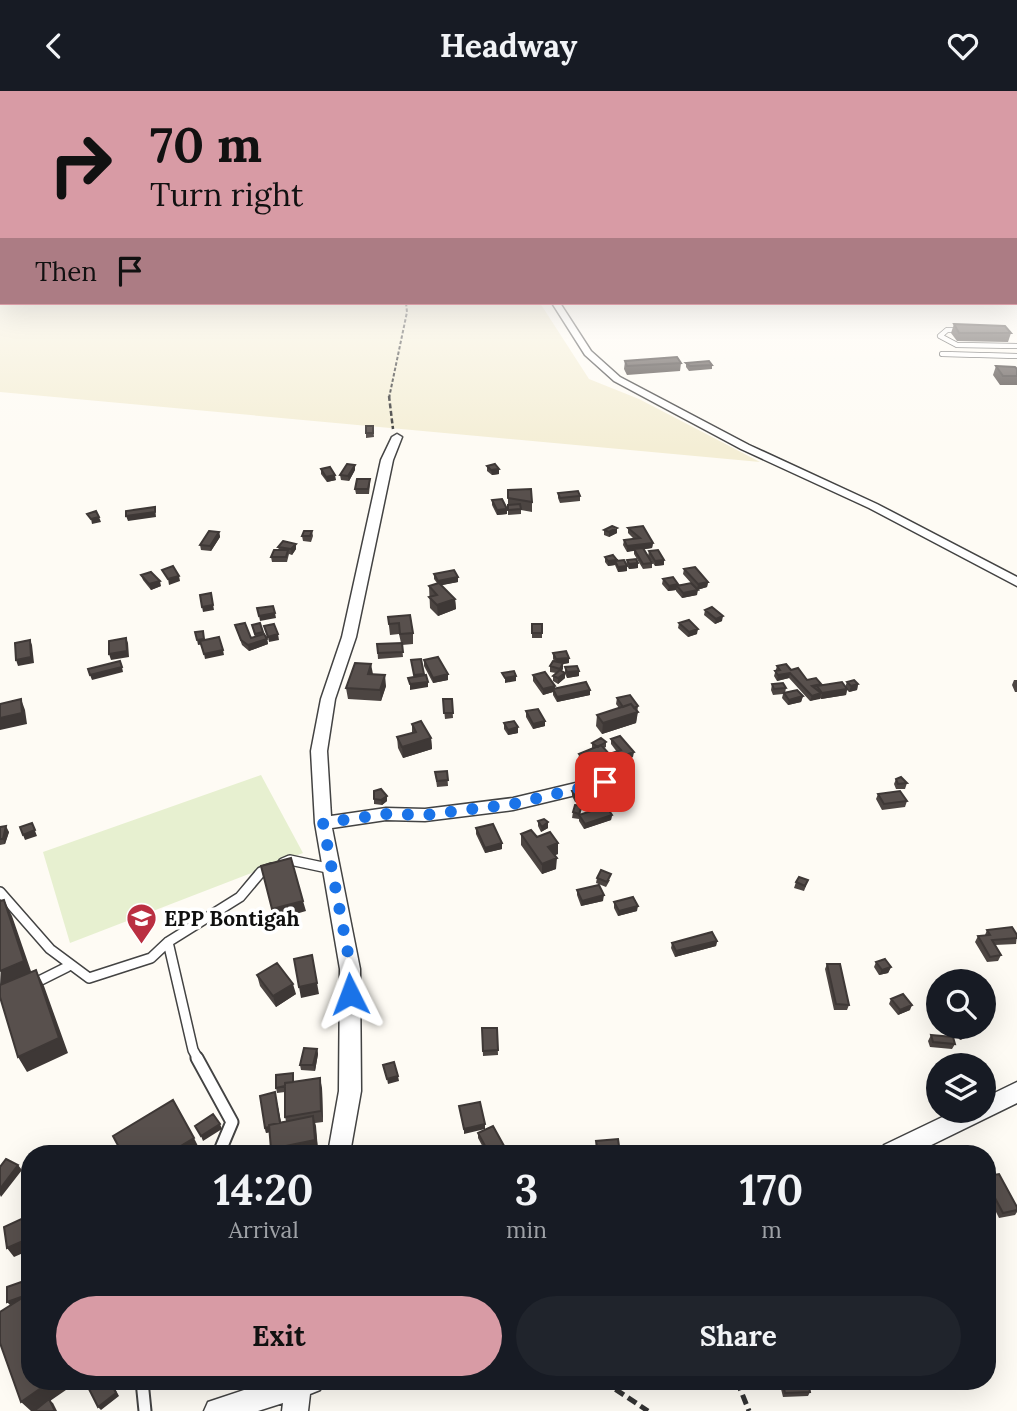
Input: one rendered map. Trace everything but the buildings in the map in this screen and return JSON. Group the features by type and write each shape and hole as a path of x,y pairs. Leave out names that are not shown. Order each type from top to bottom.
{"street":[{"path":"570,326 588,353 617,379 745,447 873,506 1017,582"},
{"path":"340,1145 350,1091 351,969 323,823 319,751 328,699 349,637 387,460 397,437"},
{"path":"323,823 386,814 425,815 502,806 605,782"},
{"path":"996,1103 1017,1093"},
{"path":"908,1145 953,1123"},
{"path":"217,1411 297,1390"}],"lane":[{"path":"970,330 947,330 940,336 957,345 1017,347"},
{"path":"942,354 1017,356"},
{"path":"0,892 35,937 67,967 89,978 150,958 168,941 220,912 240,897 261,873 281,864 290,860 333,869"},
{"path":"168,941 193,1050 232,1122 222,1145"},
{"path":"19,991 67,967"},
{"path":"143,1390 145,1411"}],"path":[{"path":"397,437 388,420 390,390 404,326"},
{"path":"616,1390 648,1411"},
{"path":"741,1390 749,1411"}],"shaded area":[{"path":"0,326 555,326 589,379 639,399 760,462 0,392"}],"green space":[{"path":"261,775 303,853 70,943 43,852"}],"place":[{"name":"EPP Bontigah","path":"141,945"}],"route":[{"path":"350,994 351,969 323,823 386,814 425,815 466,811 513,804 605,782"}]}
